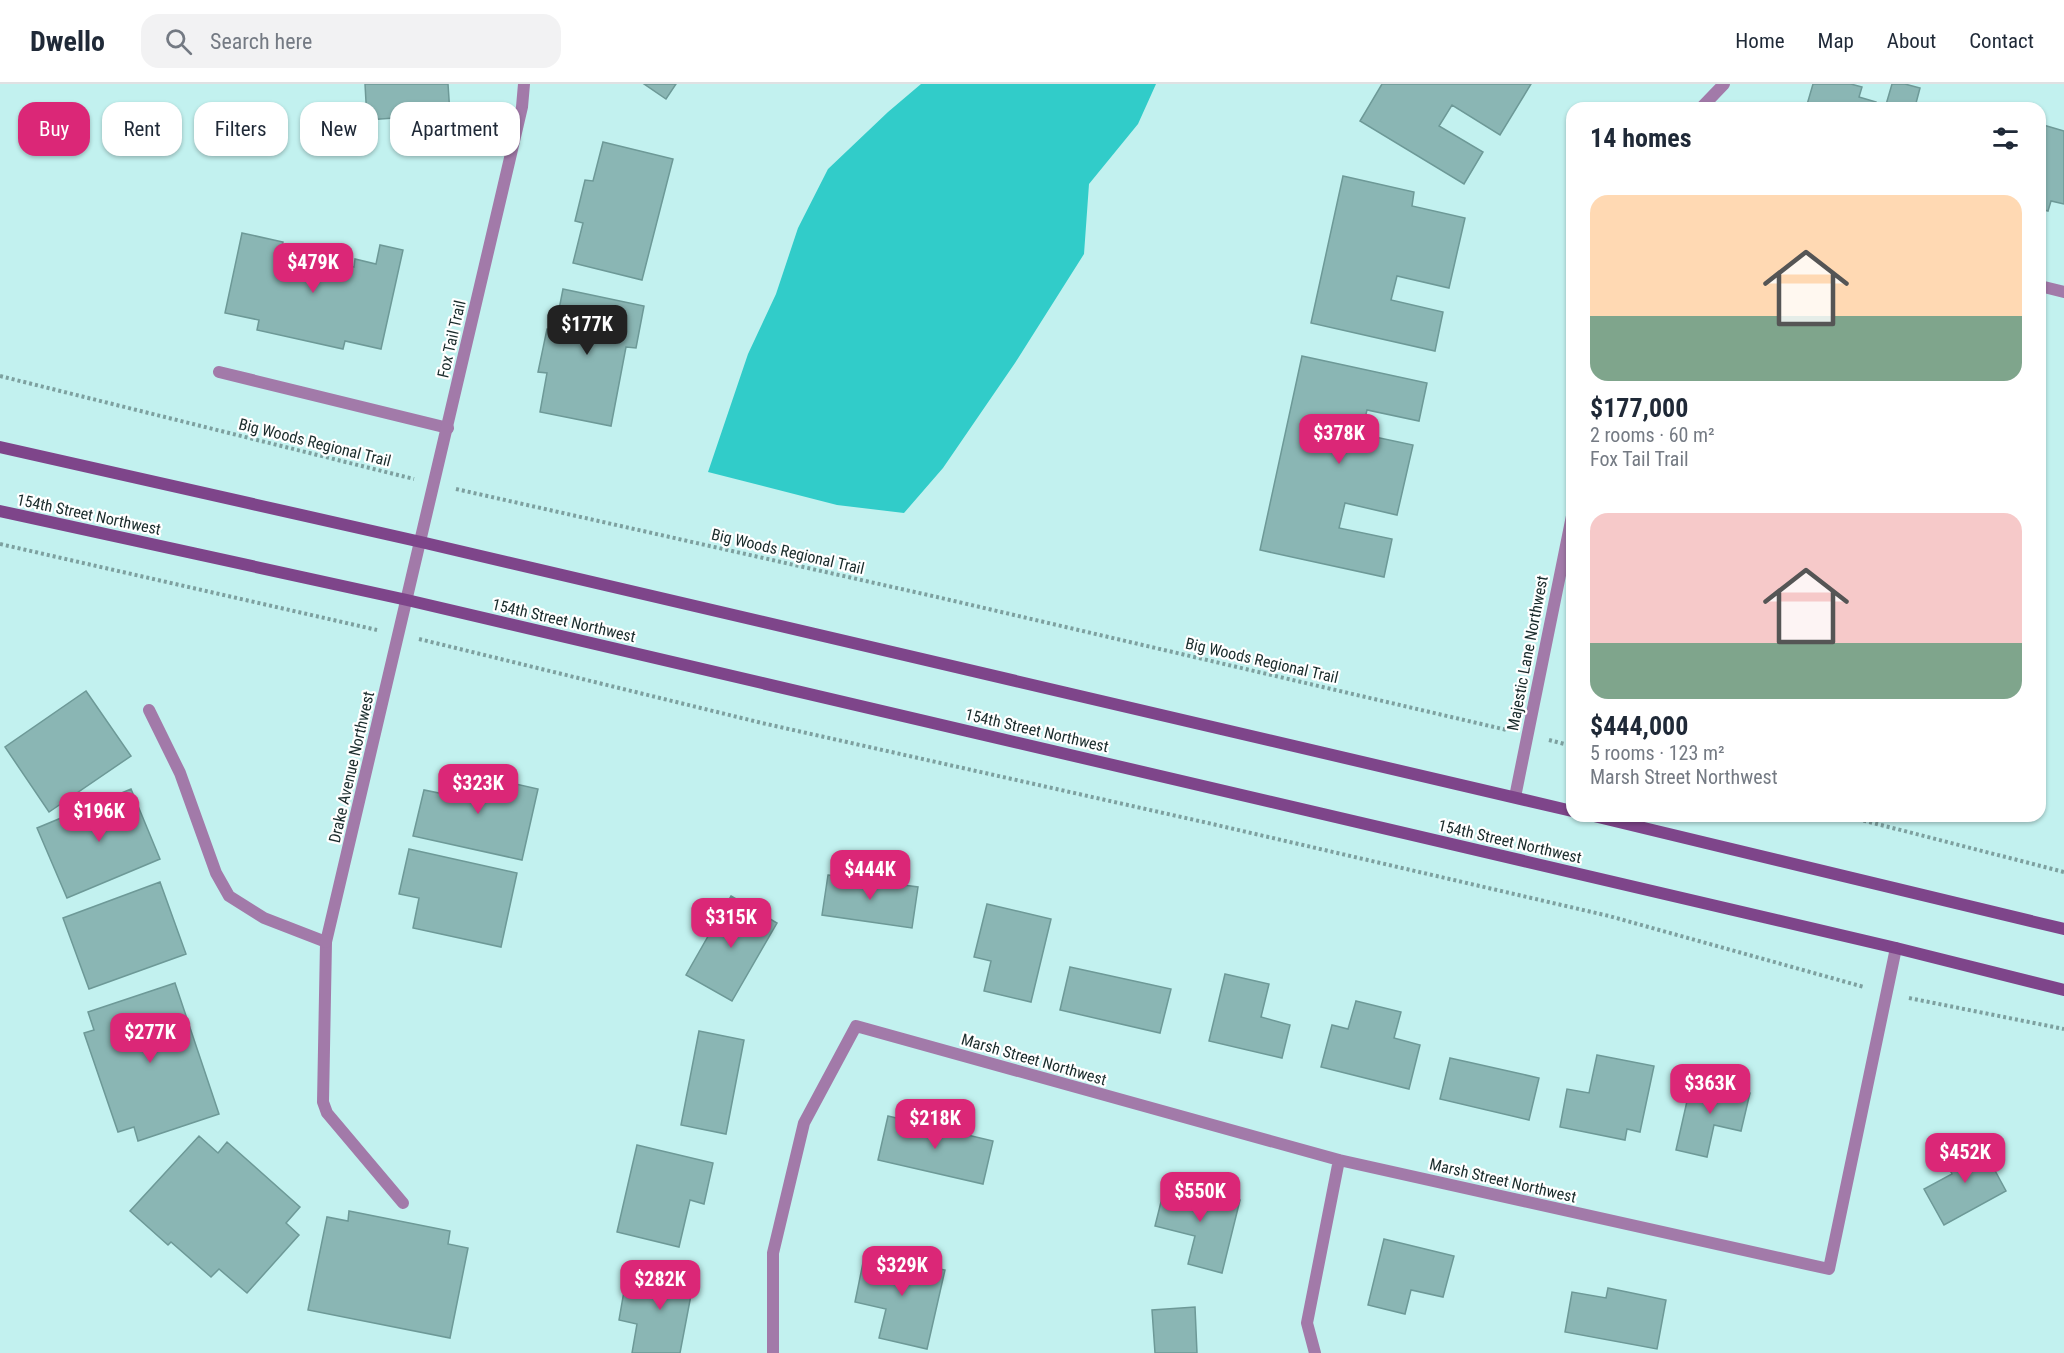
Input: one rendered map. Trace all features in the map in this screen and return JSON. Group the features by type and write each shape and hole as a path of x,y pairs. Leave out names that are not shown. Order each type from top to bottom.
{"street":[{"name":"Fox Tail Trail","path":"407,600 522,107 524,84"},
{"path":"1707,102 1724,84"},
{"path":"2046,288 2064,292"},
{"path":"219,372 448,428"},
{"path":"0,447 421,542 1566,810"},
{"name":"154th Street Northwest","path":"0,511 407,600 1896,948 2064,990"},
{"name":"Majestic Lane Northwest","path":"1515,797 1566,546"},
{"name":"Drake Avenue Northwest","path":"403,1203 327,1113 323,1102 326,942 407,600"},
{"path":"149,710 180,772 216,873 229,897 264,918 326,942"},
{"path":"1619,822 2064,929"},
{"name":"Marsh Street Northwest","path":"773,1353 773,1253 804,1123 856,1026 1339,1160 1829,1269 1896,948"},
{"path":"1315,1353 1307,1323 1339,1160"}],"path":[{"name":"Big Woods Regional Trail","path":"0,376 434,484 961,602 1566,744"},
{"path":"0,544 400,634 762,723 1219,825 1609,916 1887,993 2064,1029"},
{"path":"1869,822 2064,872"}],"water":[{"path":"921,84 1156,84 1138,124 1089,184 1084,254 1015,363 943,468 904,513 837,505 708,472 748,354 776,294 798,228 828,169"}],"building":[{"path":"365,84 448,84 449,102 390,102 390,118 378,119 378,102 366,102"},
{"path":"644,84 676,84 666,99"},
{"path":"1382,84 1531,84 1500,135 1452,105 1439,126 1483,152 1464,184 1360,121"},
{"path":"1813,84 1851,84 1862,87 1859,97 1876,102 1808,102"},
{"path":"1892,84 1905,84 1920,88 1916,102 1887,102"},
{"path":"2046,126 2064,131 2064,204 2051,201 2048,211 2046,210"},
{"path":"603,142 673,159 642,280 573,263 583,223 575,221 585,180 593,181"},
{"path":"1343,176 1414,192 1412,206 1465,218 1449,288 1397,276 1391,300 1443,312 1435,351 1311,323"},
{"path":"242,233 283,242 281,251 354,267 355,259 376,264 380,245 403,250 381,349 345,341 343,349 257,330 259,320 225,313"},
{"path":"563,289 644,306 636,348 626,347 611,426 540,412 547,373 538,372 547,329 555,330"},
{"path":"1302,356 1427,383 1419,421 1367,410 1361,434 1413,445 1397,515 1345,503 1339,528 1392,539 1384,577 1260,550"},
{"path":"86,691 131,756 49,812 5,747"},
{"path":"450,769 538,789 522,860 413,836 424,790 444,794"},
{"path":"131,789 160,859 67,898 37,828"},
{"path":"409,849 517,873 501,947 413,928 419,898 399,894"},
{"path":"828,875 918,887 912,928 822,915"},
{"path":"160,882 186,954 89,989 63,918"},
{"path":"731,896 777,923 732,1001 686,975"},
{"path":"987,904 1051,919 1031,1002 984,991 991,961 974,957"},
{"path":"1070,967 1171,989 1160,1033 1060,1010"},
{"path":"1225,974 1269,984 1261,1017 1290,1025 1282,1058 1209,1041"},
{"path":"175,983 219,1114 138,1141 134,1127 118,1132 84,1033 94,1030 88,1012"},
{"path":"1356,1001 1401,1012 1394,1038 1420,1045 1409,1089 1321,1067 1332,1025 1348,1029"},
{"path":"699,1031 744,1040 726,1134 681,1125"},
{"path":"1597,1055 1654,1066 1640,1132 1627,1129 1625,1140 1560,1127 1567,1089 1589,1093"},
{"path":"1450,1058 1539,1078 1529,1120 1440,1099"},
{"path":"1692,1079 1750,1093 1741,1131 1714,1125 1707,1157 1676,1150"},
{"path":"888,1116 993,1141 983,1184 878,1160"},
{"path":"199,1136 218,1153 227,1142 300,1207 286,1223 299,1235 247,1293 219,1269 211,1277 171,1242 168,1245 130,1211"},
{"path":"1979,1141 2006,1191 1944,1225 1924,1189 1952,1174 1944,1159"},
{"path":"637,1145 713,1163 704,1204 690,1200 679,1247 617,1232"},
{"path":"1166,1182 1240,1200 1222,1273 1188,1264 1195,1236 1155,1226"},
{"path":"349,1211 450,1231 448,1244 468,1248 450,1338 308,1310 327,1217 348,1221"},
{"path":"1384,1239 1454,1256 1443,1297 1411,1290 1405,1314 1368,1305"},
{"path":"865,1253 945,1270 927,1349 879,1338 886,1309 855,1302"},
{"path":"652,1266 695,1274 680,1353 632,1353 637,1324 619,1320 624,1291 646,1295"},
{"path":"1608,1288 1666,1300 1657,1349 1565,1332 1572,1292 1606,1298"},
{"path":"1195,1307 1197,1353 1155,1353 1152,1310"}]}
